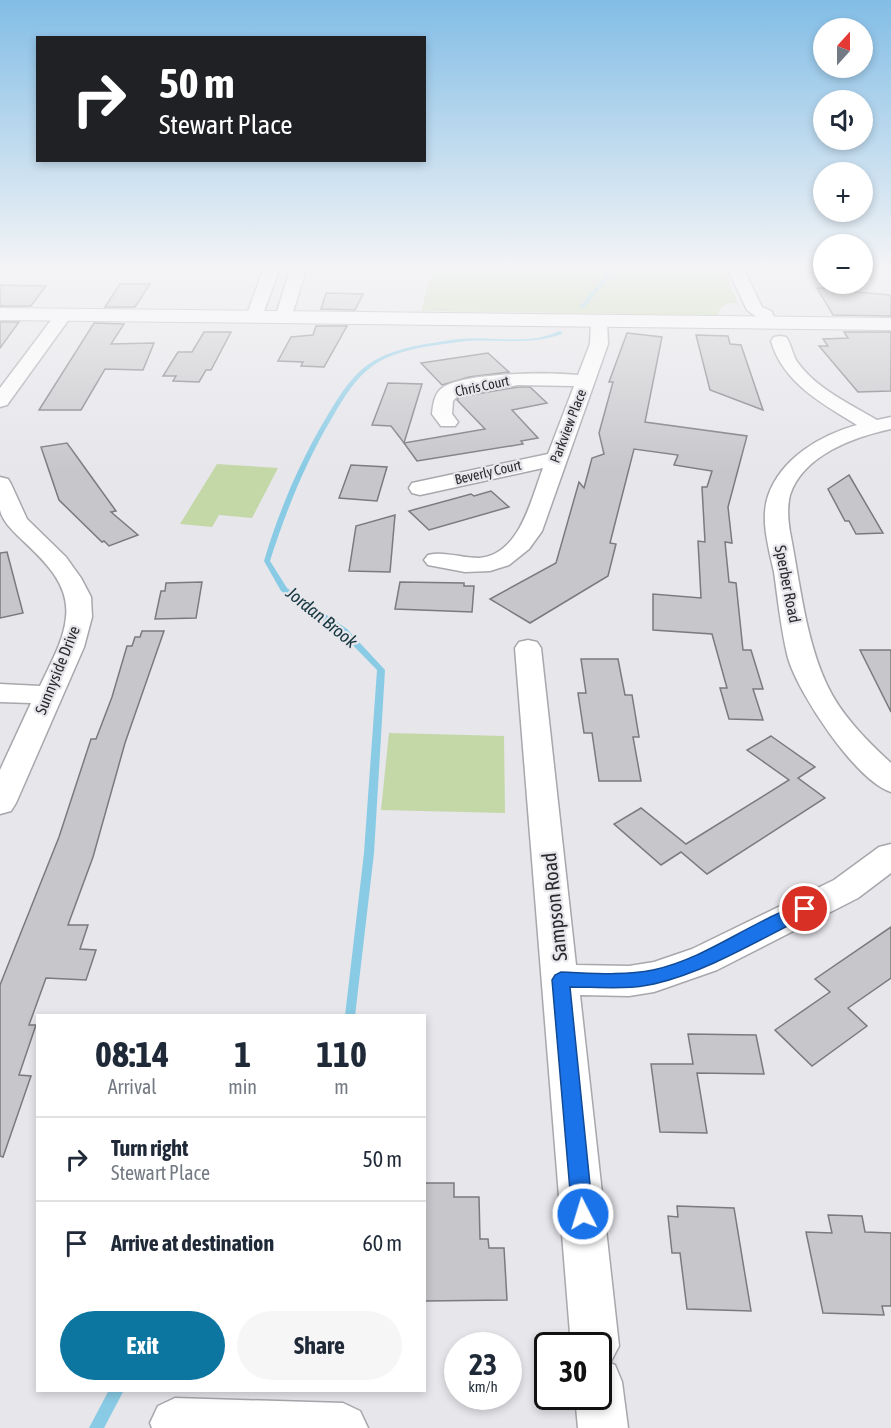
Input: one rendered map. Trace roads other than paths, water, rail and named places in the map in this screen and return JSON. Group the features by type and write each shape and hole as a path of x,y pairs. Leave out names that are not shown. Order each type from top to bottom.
{"street":[{"path":"0,401 48,337"},
{"name":"Parkview Place","path":"436,560 471,565 497,562 514,553 530,531 599,344 599,337"},
{"path":"771,337 780,340"},
{"path":"780,340 784,337"},
{"path":"780,340 780,349 788,364 824,396 882,424"},
{"name":"Chris Court","path":"448,422 442,414 443,400 445,395 451,391 525,378 585,381"},
{"name":"Sperber Road","path":"882,424 838,439 804,460 790,475 780,492 776,512 802,658 814,687 833,717 858,749 891,781"},
{"name":"Beverly Court","path":"420,488 555,459"},
{"name":"Sunnyside Drive","path":"0,484 7,504 18,523 58,562 69,578 78,597 79,617 70,647 0,803"},
{"name":"Sampson Road","path":"528,648 594,1332"},
{"path":"0,693 48,694"},
{"path":"561,980 629,981 654,977 704,960 846,889 891,856"},
{"path":"601,1410 603,1428"},
{"path":"175,1423 343,1428"}],"waterway":[{"name":"Jordan Brook","path":"350,1014 369,853 381,670 344,631 284,589 267,561 283,512 312,449 348,388 361,373 384,358 440,343 474,339 524,340 549,337"},
{"name":"Jordan Brook","path":"96,1428 116,1392"}]}
